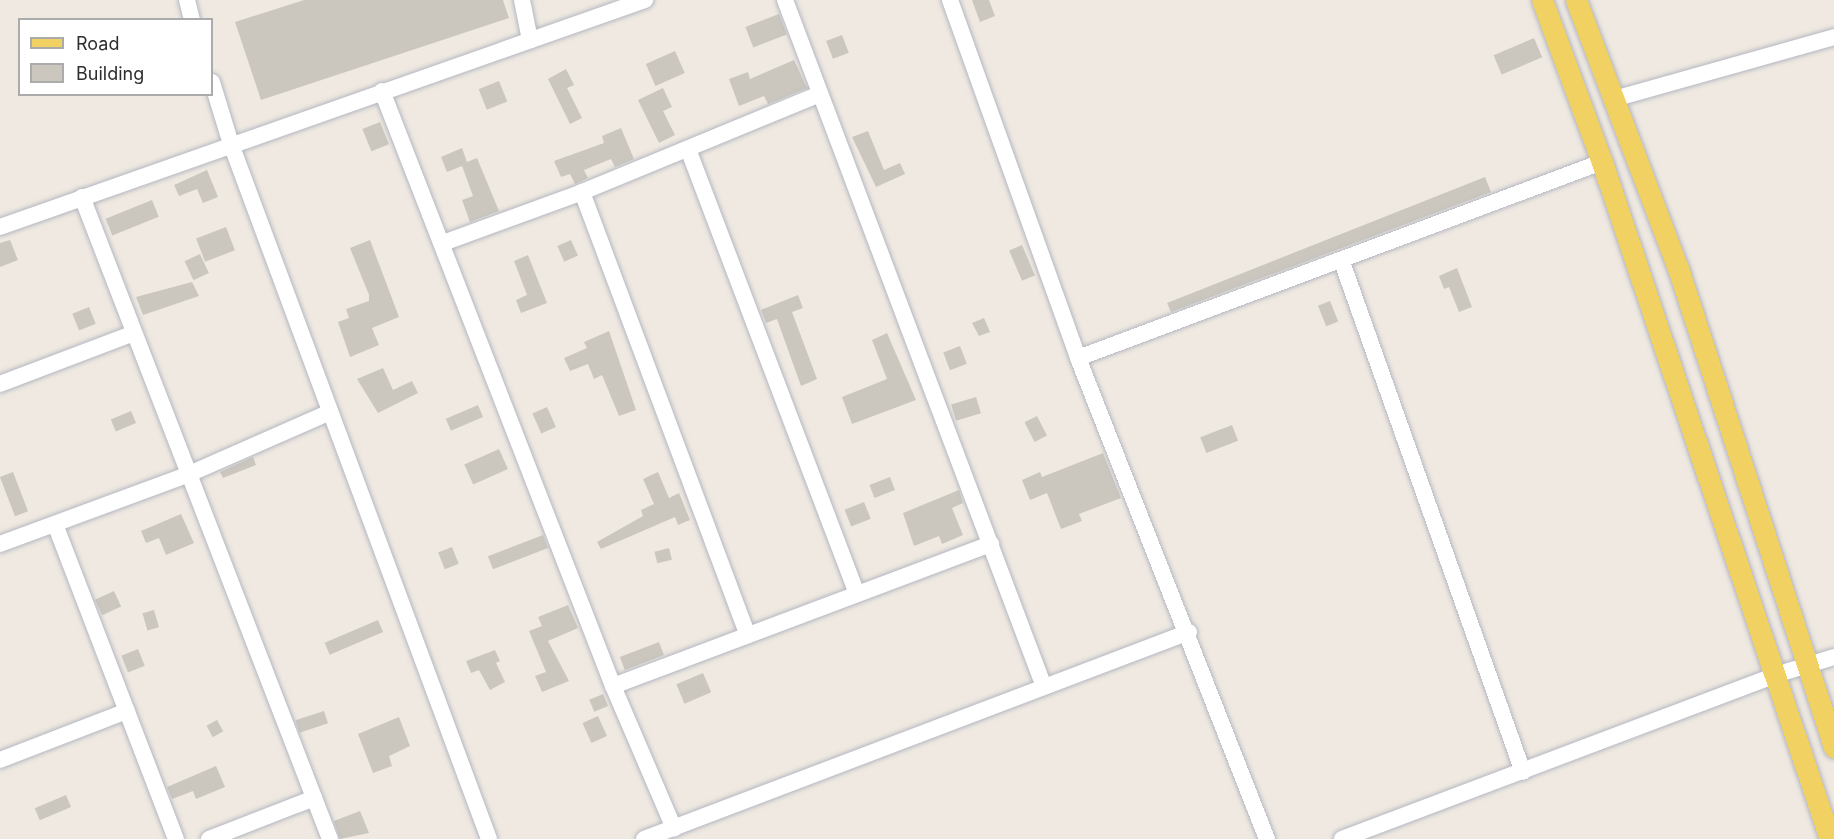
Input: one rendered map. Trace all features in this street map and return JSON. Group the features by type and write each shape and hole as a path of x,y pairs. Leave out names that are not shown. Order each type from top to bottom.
{"main road":[{"path":"1542,0 1602,162 1830,839"},
{"path":"1576,0 1678,268 1805,665 1834,747"}],"street":[{"path":"187,0 192,18"},
{"path":"522,0 530,40"},
{"path":"0,227 645,0"},
{"path":"785,0 1044,687"},
{"path":"950,0 1078,358 1189,632 1267,839"},
{"path":"1614,99 1834,37"},
{"path":"213,85 231,144 489,839"},
{"path":"382,91 443,243 613,686 674,828"},
{"path":"443,243 582,192 820,94"},
{"path":"688,149 857,594"},
{"path":"1078,358 1342,262 1602,162"},
{"path":"582,192 748,635"},
{"path":"82,197 330,839"},
{"path":"1342,262 1523,772"},
{"path":"0,384 135,333"},
{"path":"0,544 189,474 330,412"},
{"path":"54,524 176,839"},
{"path":"613,686 991,544"},
{"path":"644,839 1189,632"},
{"path":"1342,839 1775,675 1834,657"},
{"path":"0,760 127,711"},
{"path":"209,839 314,798"}],"building":[{"path":"304,0 503,0 509,18 261,100 235,22"},
{"path":"972,0 989,0 995,16 980,22"},
{"path":"779,14 787,35 753,47 745,27"},
{"path":"842,35 849,53 833,59 826,41"},
{"path":"1534,38 1542,57 1502,75 1493,55"},
{"path":"675,51 685,73 656,86 646,64"},
{"path":"794,60 807,88 768,104 764,96 739,106 729,79 748,72 750,79"},
{"path":"566,69 574,85 567,88 582,118 570,124 548,79"},
{"path":"499,81 507,101 487,110 479,89"},
{"path":"663,88 672,107 663,111 675,135 659,143 638,100"},
{"path":"380,122 389,144 371,151 362,129"},
{"path":"621,128 634,159 615,167 611,159 584,170 588,178 575,184 570,174 561,177 554,161 604,143 602,136"},
{"path":"868,131 884,170 900,163 905,174 876,187 852,137"},
{"path":"462,148 467,162 477,158 499,211 470,222 462,200 473,196 462,166 447,172 441,157"},
{"path":"207,170 218,197 203,203 197,189 179,196 174,185"},
{"path":"1485,177 1491,192 1171,312 1167,303"},
{"path":"152,200 159,217 112,235 106,219"},
{"path":"226,227 235,250 205,262 196,238"},
{"path":"10,240 18,260 0,267 0,243"},
{"path":"370,240 399,317 372,328 379,345 350,357 338,322 349,318 346,309 369,301 369,295 350,248"},
{"path":"571,240 578,256 564,262 557,246"},
{"path":"1022,245 1035,275 1022,281 1009,250"},
{"path":"200,254 209,273 193,280 185,261"},
{"path":"528,255 547,303 521,313 516,300 527,295 514,261"},
{"path":"1457,268 1472,307 1459,312 1449,287 1444,289 1439,276"},
{"path":"192,282 199,296 143,315 136,297"},
{"path":"798,295 803,308 792,312 817,379 801,386 777,319 766,323 761,310"},
{"path":"1330,301 1338,321 1326,326 1318,306"},
{"path":"89,307 96,324 79,330 72,314"},
{"path":"984,318 990,332 979,336 972,323"},
{"path":"609,331 636,410 619,416 602,375 594,379 588,364 570,371 564,358 587,348 584,342"},
{"path":"887,333 916,400 852,424 842,397 887,379 872,340"},
{"path":"960,346 967,364 950,370 943,352"},
{"path":"383,368 393,390 412,381 418,393 378,413 357,379"},
{"path":"976,397 981,413 956,421 951,405"},
{"path":"478,405 483,417 451,431 446,419"},
{"path":"547,407 556,427 541,434 532,414"},
{"path":"131,411 136,423 116,432 111,420"},
{"path":"1037,416 1047,436 1035,442 1025,422"},
{"path":"1232,425 1238,441 1206,453 1200,437"},
{"path":"499,449 508,469 473,485 464,464"},
{"path":"1103,453 1121,498 1079,514 1082,521 1061,529 1047,493 1030,500 1022,480 1040,472 1042,477"},
{"path":"253,457 256,465 223,478 220,472"},
{"path":"13,472 28,511 15,516 0,477"},
{"path":"658,472 669,498 679,493 690,520 678,525 675,517 601,549 597,542 643,516 641,510 654,504 643,479"},
{"path":"890,477 895,490 874,498 869,485"},
{"path":"959,490 963,503 952,508 963,535 942,544 939,536 914,546 903,513"},
{"path":"864,502 871,519 851,527 845,510"},
{"path":"181,514 194,543 166,555 159,538 146,543 141,531"},
{"path":"543,535 548,548 493,569 488,556"},
{"path":"452,547 459,564 445,569 438,553"},
{"path":"669,548 672,560 657,563 654,552"},
{"path":"114,591 121,606 102,615 95,600"},
{"path":"568,605 578,628 548,641 569,681 542,692 535,676 546,672 529,631 542,626 538,617"},
{"path":"154,610 159,627 147,631 142,613"},
{"path":"378,620 383,632 330,655 325,643"},
{"path":"659,642 664,655 625,670 620,657"},
{"path":"138,649 145,666 128,672 121,656"},
{"path":"495,650 500,661 496,663 505,682 490,690 479,670 471,673 466,661"},
{"path":"703,673 711,692 685,704 676,684"},
{"path":"603,694 608,706 594,712 589,700"},
{"path":"324,711 328,723 299,733 295,720"},
{"path":"598,716 607,736 591,743 582,723"},
{"path":"399,717 410,746 389,756 392,766 373,773 358,734"},
{"path":"217,720 223,731 213,737 207,726"},
{"path":"216,766 225,787 196,799 193,791 172,799 167,787"},
{"path":"66,795 71,807 40,820 35,808"},
{"path":"360,811 369,833 340,839 334,821"}]}
